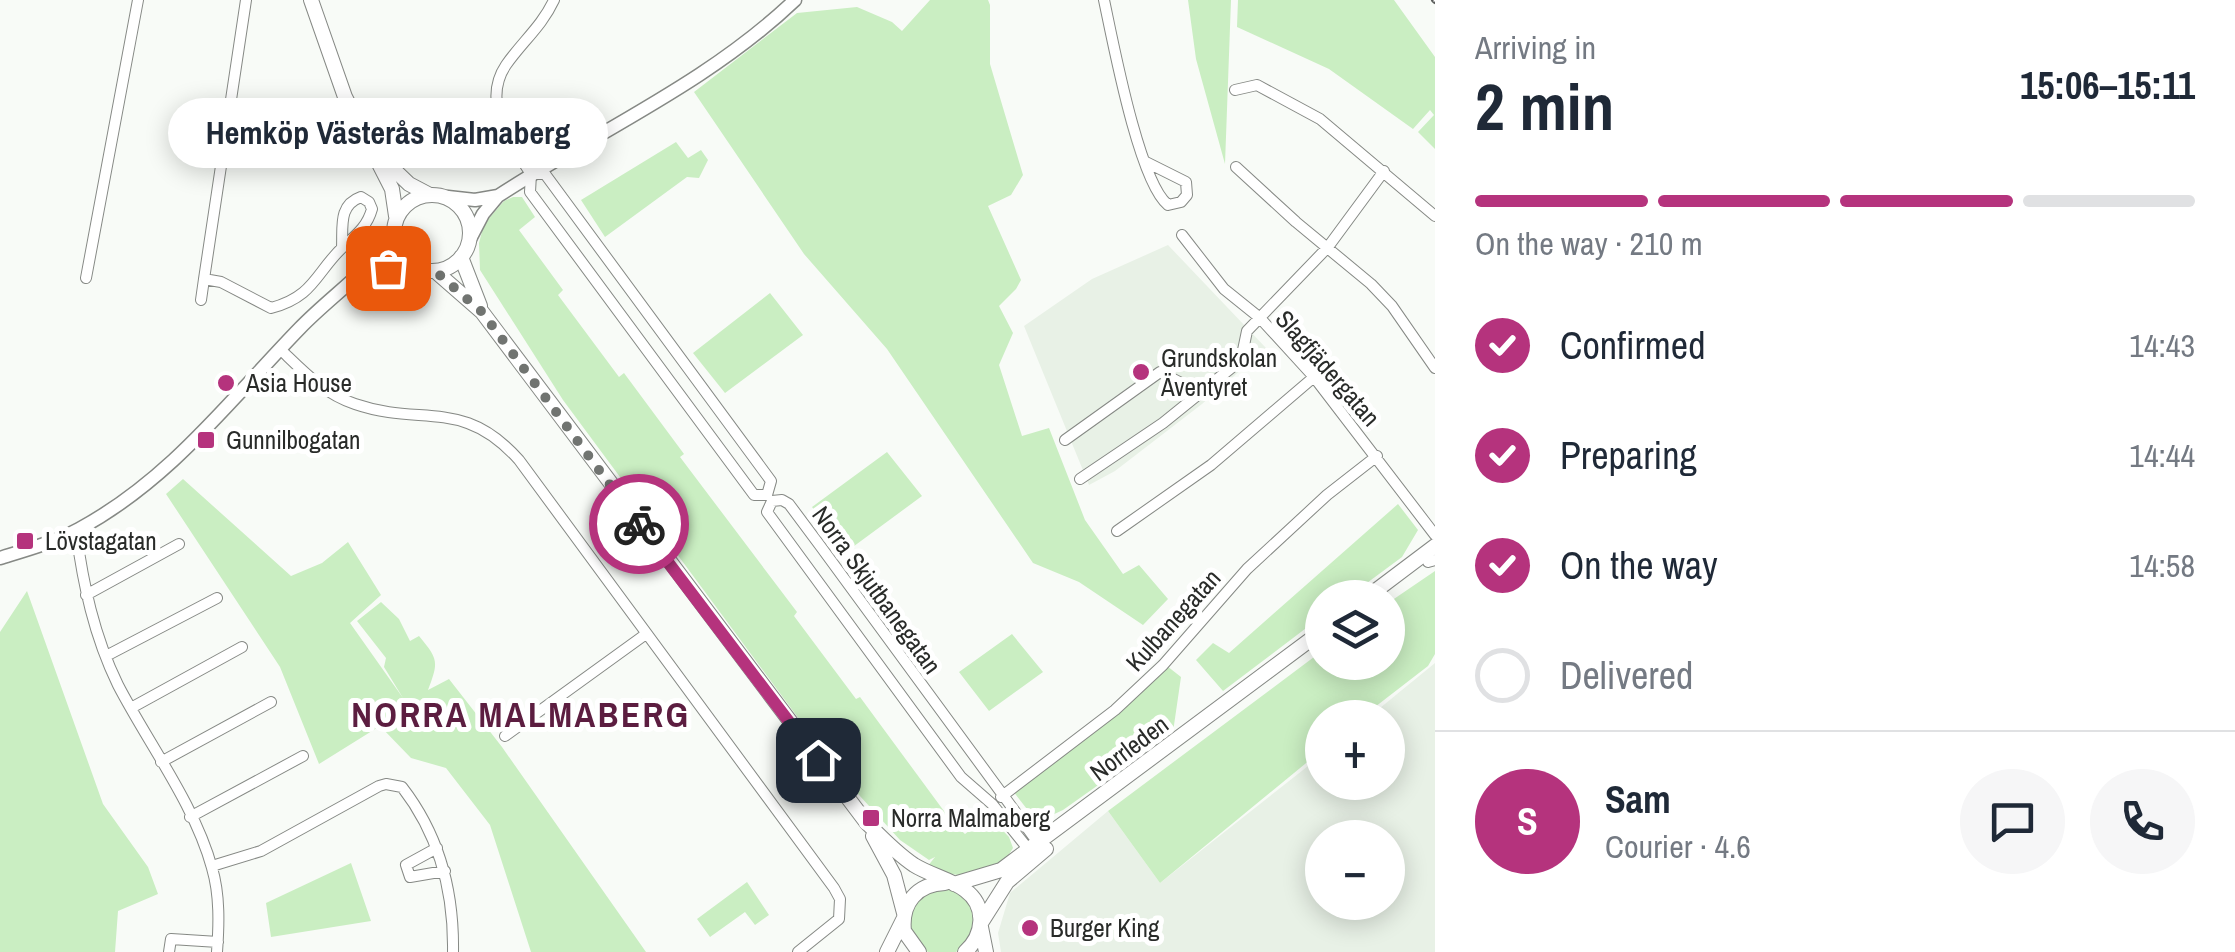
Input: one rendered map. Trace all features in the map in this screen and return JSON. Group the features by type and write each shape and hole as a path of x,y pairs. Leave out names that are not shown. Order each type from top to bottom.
{"main road":[{"path":"311,0 345,96 392,190 396,216 393,236 400,255 415,268 435,271 461,258 470,239 463,210 448,198 409,184 376,152"},
{"path":"396,216 409,201 428,194"},
{"path":"461,258 482,312"},
{"path":"435,271 482,312 866,822 894,875 909,942 919,952"},
{"path":"1386,580 1434,536"},
{"path":"1405,580 1433,559"},
{"name":"Norrleden","path":"965,952 978,937 981,924 1007,882 1036,849 1305,643"},
{"name":"Norrleden","path":"903,917 907,904 921,888 1001,870 1036,849 1305,653"},
{"path":"866,822 914,864 974,899 986,952"},
{"path":"888,952 903,917"}],"street":[{"path":"86,278 138,0"},
{"path":"200,300 246,0"},
{"path":"531,174 545,174 771,481 766,495 754,495 528,190 531,174 501,122 495,102 496,84 554,0"},
{"path":"470,239 482,214 498,196 723,60 795,0"},
{"path":"1104,0 1139,150 1163,202 1174,206 1181,202 1186,195 1186,182 1146,162"},
{"path":"1236,90 1257,85 1320,119 1435,216"},
{"path":"1236,166 1392,306 1435,368"},
{"path":"1080,479 1236,364 1247,331 1328,247 1384,171"},
{"path":"448,198 475,200 498,196"},
{"path":"204,279 221,282 271,308 309,289 369,220 369,202 361,198 347,205 342,248"},
{"path":"0,558 76,530 174,460 208,430 280,349 380,255 393,236"},
{"name":"Slagfjädergatan","path":"1182,236 1224,290 1260,318 1314,377 1378,456 1434,536"},
{"path":"358,276 388,268 415,268"},
{"path":"621,316 639,302"},
{"path":"280,349 313,380 343,400 388,411 456,418 492,434 518,460 834,888 841,908 833,926 798,952"},
{"path":"1065,440 1160,372 1184,384 1194,398"},
{"path":"1117,531 1211,466 1314,377"},
{"path":"713,440 730,426"},
{"name":"Kulbanegatan","path":"992,804 1116,710 1163,665 1247,568 1327,495 1378,456"},
{"name":"Norra Skjutbanegatan","path":"772,501 789,504 1003,796 1036,849 961,777 766,512 772,501"},
{"path":"76,530 86,595 106,656 212,866 218,947 170,940 170,952"},
{"path":"86,595 180,544"},
{"path":"106,656 216,598"},
{"path":"858,637 877,625"},
{"path":"505,736 646,634"},
{"path":"131,708 242,647"},
{"path":"161,762 272,702"},
{"path":"190,817 303,756"},
{"path":"212,866 261,851 383,784 402,787 423,818 445,871 451,898 453,952"},
{"path":"437,848 406,866 410,878 445,871"}],"shaded area":[{"name":"Grundskolan Äventyret","path":"1168,245 1266,348 1202,404 1115,471 1089,485 1024,326 1092,279"},
{"path":"1435,663 1435,952 1001,952 998,933 1010,893 1108,811 1160,883 1305,768 1305,800 1405,800 1405,700 1390,700"}],"green space":[{"path":"930,0 988,0 990,5 990,64 1023,175 1011,195 988,206 1021,280 999,306 1013,333 999,365 1022,436 1049,428 1085,520 1123,574 1139,565 1168,599 1143,625 1079,582 1033,563 887,349 804,254 694,92 797,13 857,7 892,22 902,31"},
{"path":"1188,0 1231,0 1225,164 1196,59"},
{"path":"1238,0 1394,0 1435,57 1435,149 1418,132 1434,115 1430,110 1413,129 1329,69 1237,27"},
{"path":"676,142 688,158 701,150 708,160 699,178 687,177 605,237 581,200"},
{"path":"522,197 535,217 519,230 563,290 558,295 619,377 624,373 684,454 680,457 797,612 794,616 856,699 860,697 952,822 965,834 978,824 984,811 1009,837 1013,848 996,867 975,875 939,871 927,867 935,857 929,860 900,840 839,773 563,400 480,270 479,243 484,224 504,201"},
{"path":"770,293 803,335 725,393 693,353"},
{"path":"887,452 922,496 846,552 812,507"},
{"path":"183,479 291,576 322,563 348,542 381,595 350,623 403,698 384,667 386,658 357,621 381,602 399,619 410,641 419,636 433,656 435,666 428,690 449,679 502,747 646,952 531,952 490,825 446,768 411,758 380,726 319,764 280,667 166,494"},
{"path":"1398,504 1418,530 1402,557 1371,580 1312,580"},
{"path":"1435,571 1435,654 1428,666 1384,700 1305,700 1305,764 1160,883 1108,811 1305,664 1305,680 1405,680 1405,591"},
{"path":"1305,586 1305,629 1223,691 1196,660 1213,643 1229,653"},
{"path":"27,591 103,804 148,867 158,894 118,911 115,952 0,952 0,632"},
{"path":"1012,634 1043,672 989,711 959,672"},
{"path":"1167,666 1181,677 1173,732 1063,810 1037,822 1013,791"},
{"path":"351,863 371,921 271,937 266,903"},
{"path":"747,882 769,915 755,925 745,912 710,937 697,919"},
{"path":"929,892 955,892 972,909 972,935 955,952 929,952 912,935 912,909"}],"way so far":[{"path":"388,268 435,271 482,312 639,524"}],"place":[{"name":"Hemköp Västerås Malmaberg","path":"388,268"},
{"name":"Grundskolan Äventyret","path":"1141,372"},
{"name":"Asia House","path":"226,383"},
{"name":"Gunnilbogatan","path":"206,440"},
{"name":"Lövstagatan","path":"25,541"},
{"name":"Norra Malmaberg","path":"871,818"},
{"name":"Burger King","path":"1030,928"}],"district":[{"name":"NORRA MALMABERG","path":"521,714"}],"route":[{"path":"639,524 818,760"}]}
